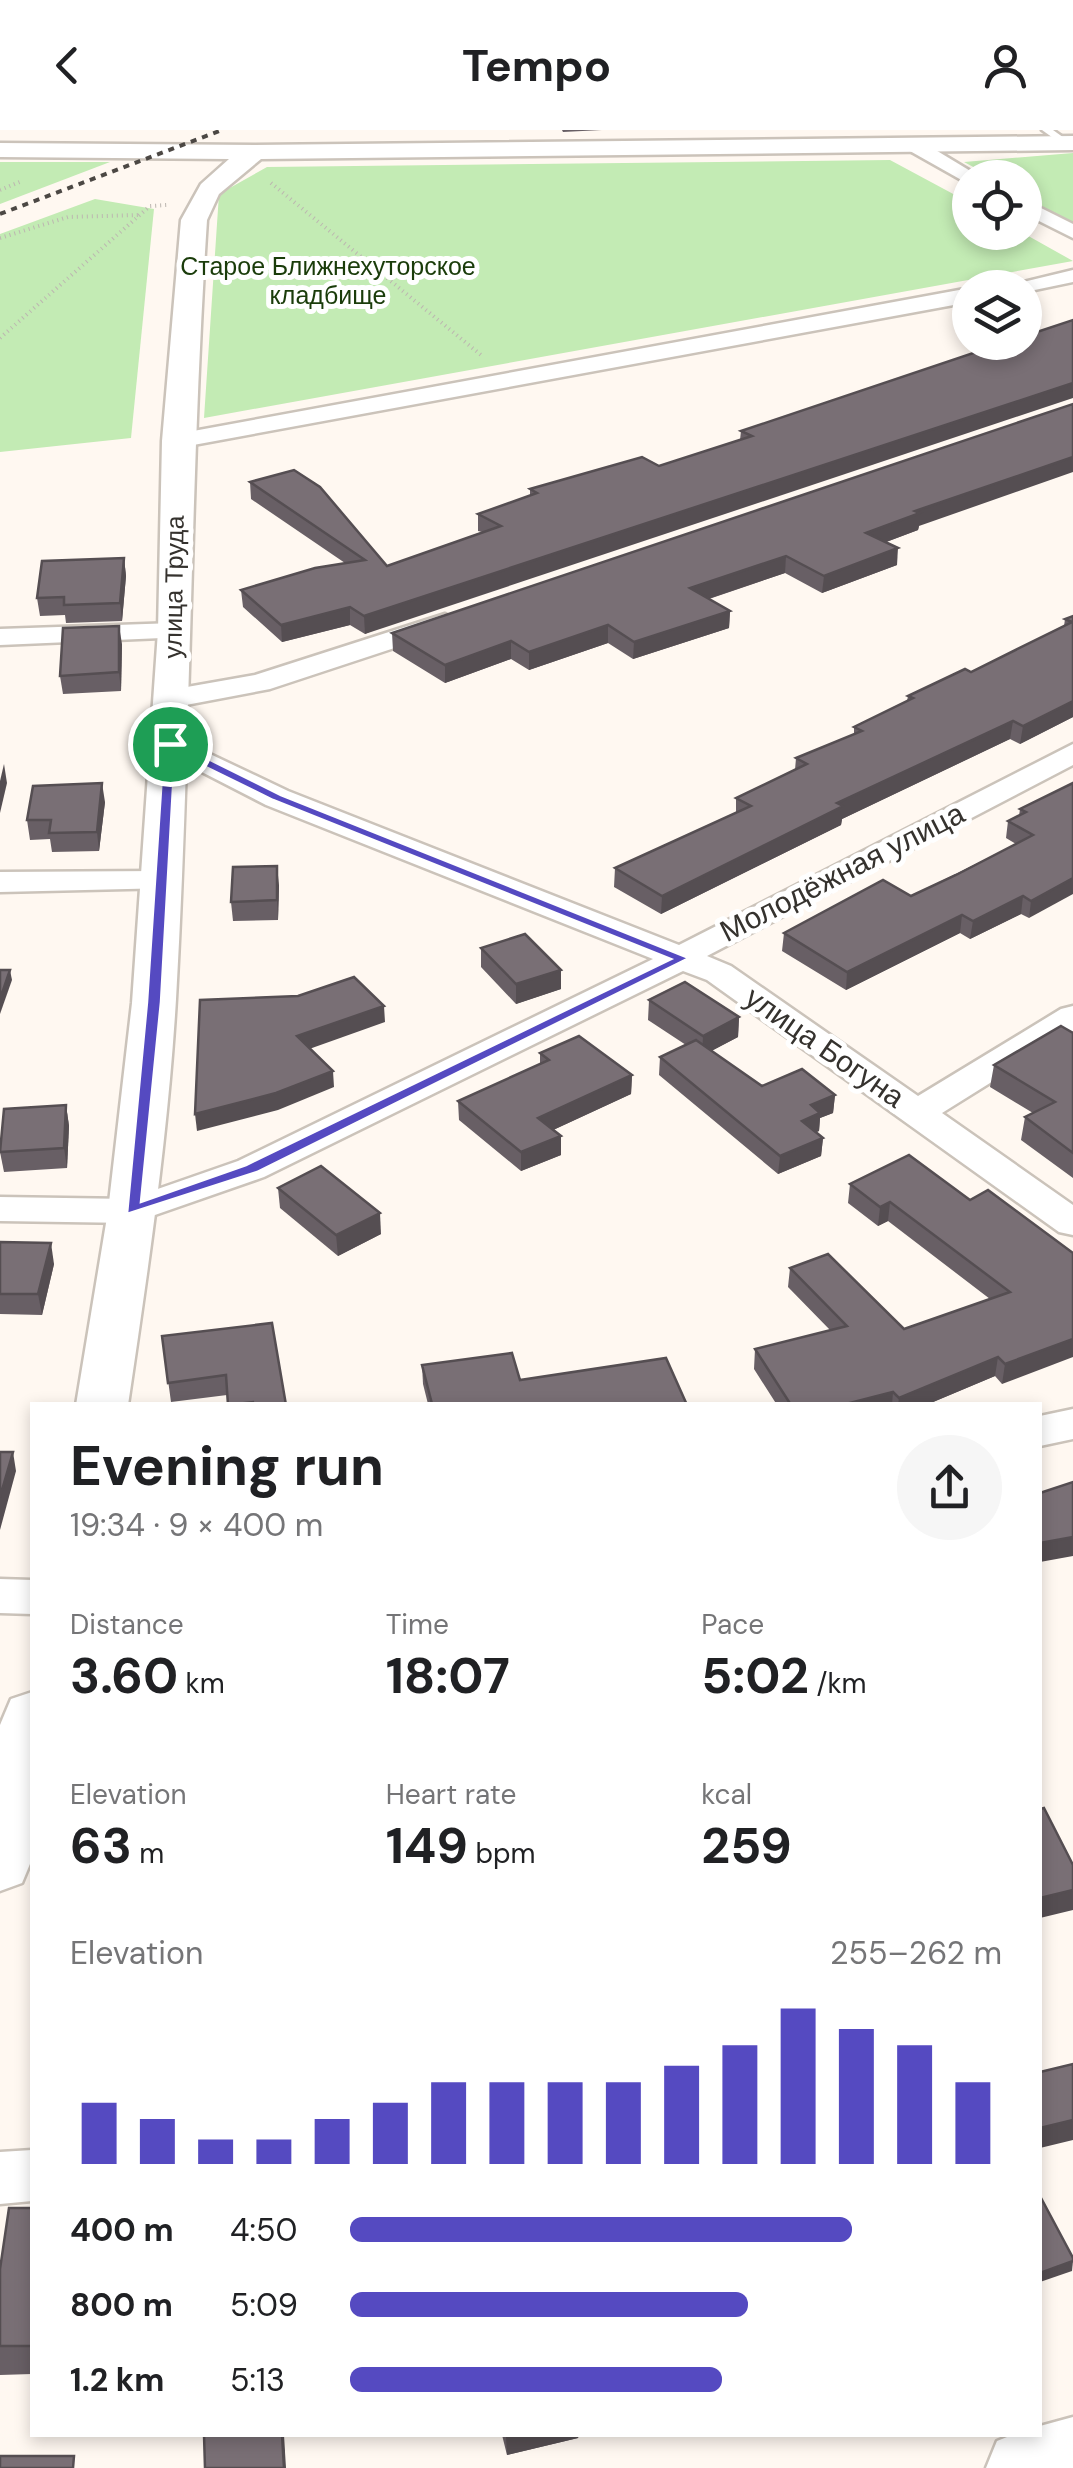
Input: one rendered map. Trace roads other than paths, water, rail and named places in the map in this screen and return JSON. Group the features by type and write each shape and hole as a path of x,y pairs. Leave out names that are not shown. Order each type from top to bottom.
{"street":[{"path":"0,150 240,163 917,147 1062,139"},
{"path":"917,147 952,167"},
{"name":"улица Труда","path":"102,1402 132,1210 154,1002 176,631 177,441 198,204 240,163"},
{"path":"1042,215 1073,232"},
{"path":"1042,282 1073,276"},
{"path":"177,441 952,298"},
{"path":"170,699 260,683 473,612"},
{"path":"0,637 176,631"},
{"name":"улица Богуна","path":"170,744 277,798 719,972 1073,1223"},
{"name":"Молодёжная улица","path":"0,1209 132,1210 251,1169 682,958 718,934 1073,754"},
{"path":"0,882 159,881"},
{"path":"918,1112 1073,1016"},
{"path":"1042,1431 1073,1424"},
{"path":"0,1596 30,1597"},
{"path":"0,1864 30,1724"},
{"path":"0,2178 30,2176"},
{"path":"1024,2468 1073,2455"}],"railway":[{"path":"0,214 222,130"}],"park label":[{"name":"Старое Ближнехуторское кладбище","path":"328,280"}]}
